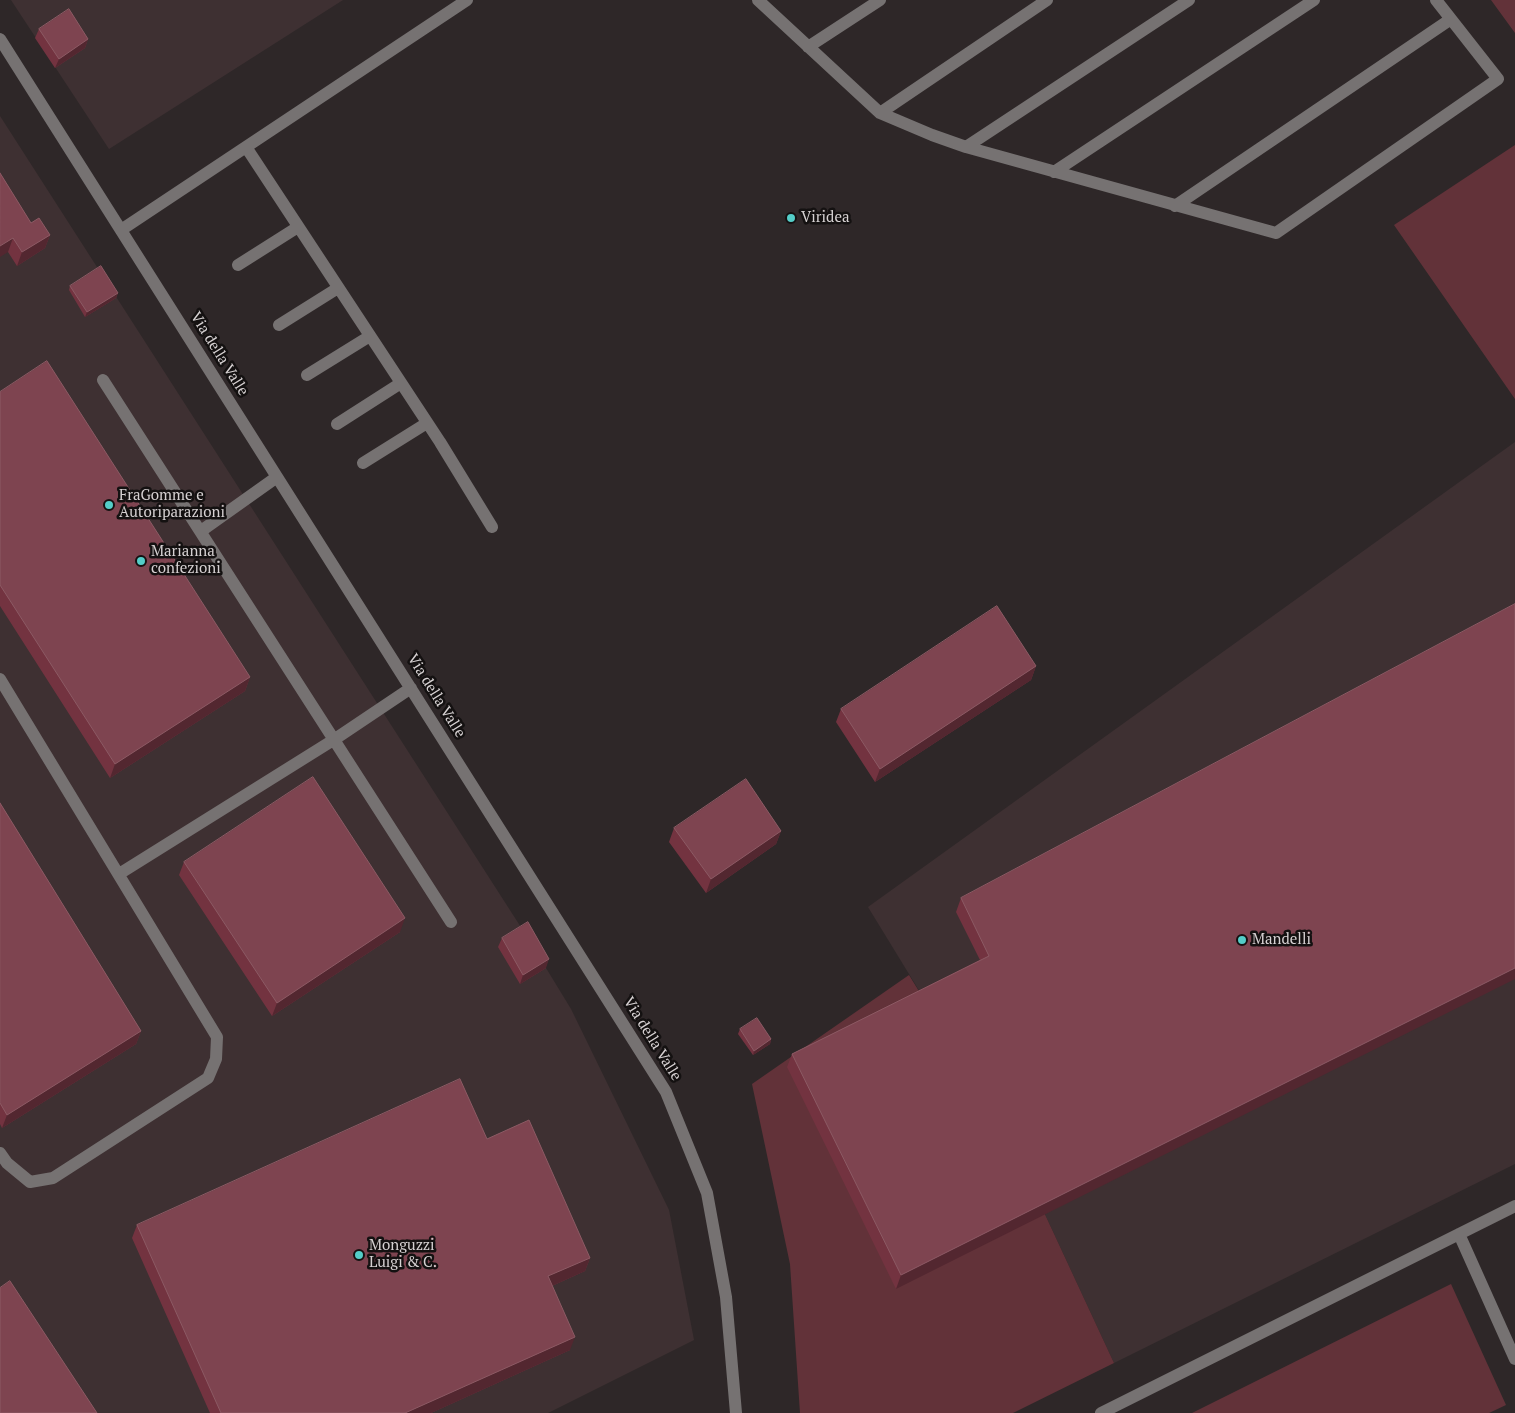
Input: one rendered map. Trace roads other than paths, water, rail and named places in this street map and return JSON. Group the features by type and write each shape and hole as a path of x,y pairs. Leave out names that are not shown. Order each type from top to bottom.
{"street":[{"path":"121,230 467,0"},
{"path":"758,0 880,113 966,147 1276,233 1498,79 1436,0"},
{"path":"808,47 880,0"},
{"path":"880,113 1047,0"},
{"path":"966,147 1189,0"},
{"path":"1054,172 1314,0"},
{"path":"1175,206 1451,19"},
{"name":"Via della Valle","path":"0,39 666,1092 707,1192 726,1297 736,1413"},
{"path":"246,147 427,423 492,528"},
{"path":"238,266 298,226"},
{"path":"279,326 338,288"},
{"path":"307,374 370,336"},
{"path":"103,380 451,922"},
{"path":"338,424 401,383"},
{"path":"363,463 427,423"},
{"path":"201,531 277,477"},
{"path":"0,678 217,1037 216,1059 208,1078 53,1178 30,1182 7,1163 0,1153"},
{"path":"119,874 335,739 411,688"},
{"path":"1101,1413 1515,1206"},
{"path":"1459,1234 1515,1359"}],"place":[{"name":"Viridea","path":"791,218"},
{"name":"FraGomme e Autoriparazioni","path":"109,505"},
{"name":"Marianna confezioni","path":"141,561"},
{"name":"Mandelli","path":"1242,940"},
{"name":"Monguzzi Luigi & C.","path":"359,1255"}]}
